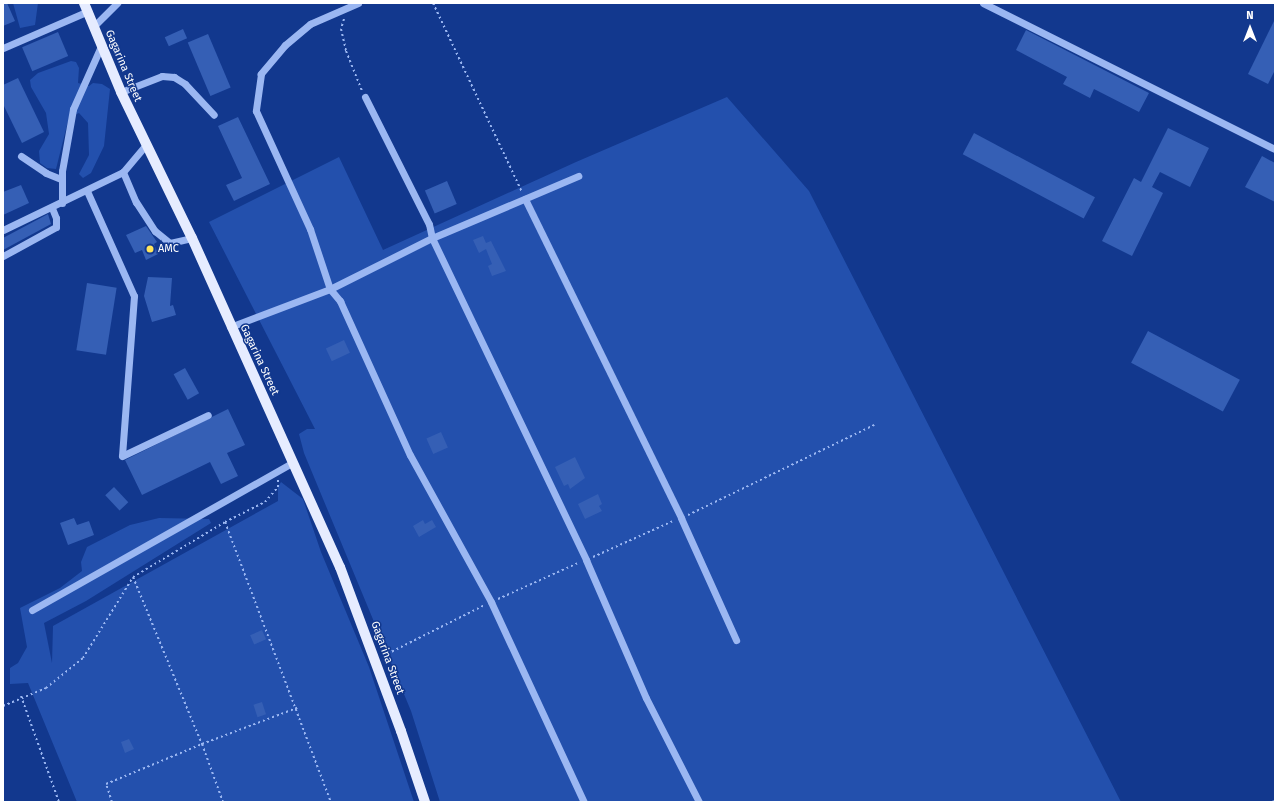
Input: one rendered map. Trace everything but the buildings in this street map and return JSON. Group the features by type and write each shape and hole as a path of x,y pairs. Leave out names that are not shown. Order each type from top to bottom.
{"main road":[{"name":"Gagarina Street","path":"86,7 121,92 192,238 230,327 340,567 402,731 425,802"}],"street":[{"path":"94,26 117,3"},
{"path":"358,3 310,24 285,45 261,74 256,111 310,229 330,288 340,301 410,455 491,602 584,802"},
{"path":"984,3 1275,149"},
{"path":"3,48 86,7"},
{"path":"62,203 61,179 73,109 101,46"},
{"path":"121,92 162,76 174,77 185,84 214,115"},
{"path":"365,97 429,224 432,238 586,560 646,698 699,802"},
{"path":"3,230 52,208 123,172 146,145"},
{"path":"21,156 46,173 61,179"},
{"path":"123,172 136,202 155,231 170,243 192,238"},
{"path":"230,327 330,288 432,238 578,176"},
{"path":"87,190 134,296 122,456 208,415"},
{"path":"525,199 682,518 736,640"},
{"path":"3,256 56,227 56,218 52,208"},
{"path":"32,610 292,463"}],"path":[{"path":"434,3 525,199"},
{"path":"346,8 341,29 346,50 365,97"},
{"path":"375,660 491,602 682,518 874,425"},
{"path":"3,706 21,696 46,688 83,658 133,577 225,522 265,502 278,487 278,471"},
{"path":"225,522 297,708 331,802"},
{"path":"133,577 202,744 223,802"},
{"path":"21,696 59,802"},
{"path":"112,802 106,784 202,744 297,708"}],"shaded area":[{"path":"13,3 38,3 35,25 20,28"},
{"path":"71,61 76,62 79,68 78,83 89,86 93,83 102,84 110,89 104,146 91,173 83,178 79,174 89,155 88,123 79,113 69,117 56,169 47,168 40,163 39,151 49,134 46,113 31,87 30,80 38,73"},
{"path":"727,97 809,191 1121,802 440,802 411,711 304,453 299,434 307,429 315,429 209,222 339,157 383,250 576,162"},
{"path":"281,482 303,499 321,552 369,667 414,802 77,802 28,683 10,684 10,668 18,663 27,647 20,608 60,588 82,571 81,562 87,547 130,525 159,518 209,519 211,523 86,601 44,623 52,663 53,626 278,501 278,487"}],"place":[{"name":"AMC","path":"150,249"}]}
